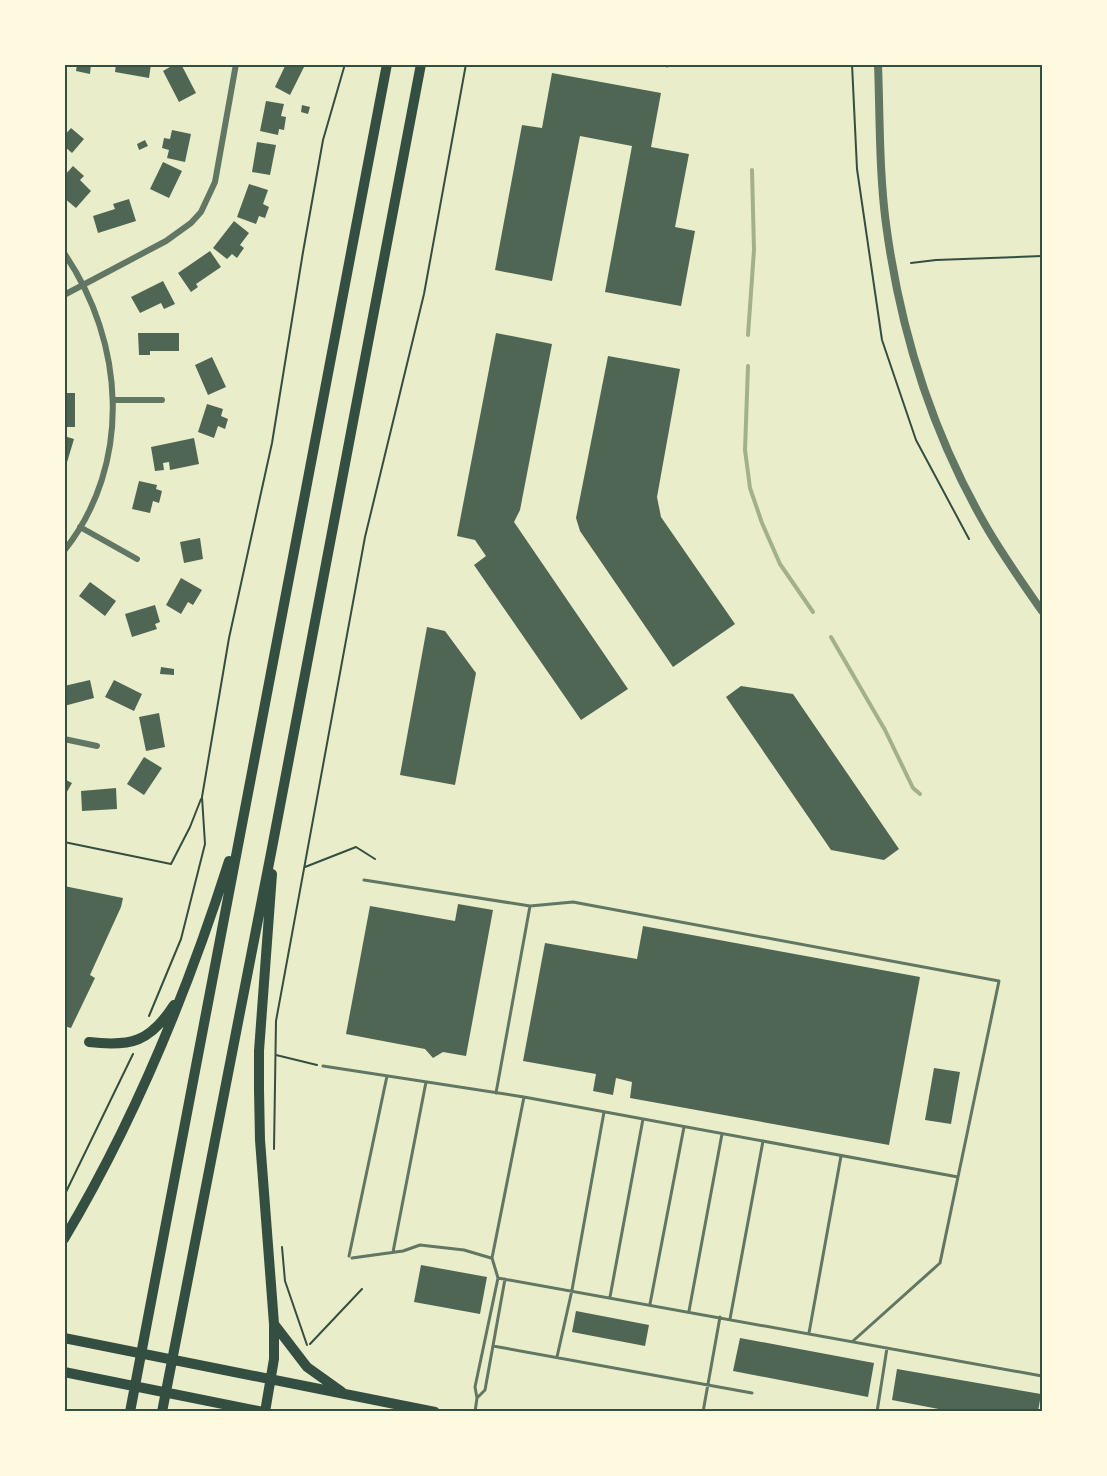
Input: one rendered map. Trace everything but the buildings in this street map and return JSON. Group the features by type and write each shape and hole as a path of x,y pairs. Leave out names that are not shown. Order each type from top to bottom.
{"highway":[{"path":"130,1412 387,64"},
{"path":"162,1412 421,64"},
{"path":"64,1239 93,1190 156,1061 184,989 242,818"},
{"path":"64,1372 264,1412 275,1354 260,1140 259,1090 259,1050 272,896 272,848"},
{"path":"89,1042 126,1043 146,1036 168,1015 184,989"},
{"path":"274,1324 307,1367 342,1392"},
{"path":"64,1338 435,1412"}],"street":[{"path":"64,295 166,241 201,212 215,183 236,64"},
{"path":"878,64 886,222 899,298 916,366 937,424 968,493 1003,554 1042,611"},
{"path":"64,253 94,306 106,343 113,400 111,442 100,484 81,527 64,551"},
{"path":"113,400 162,400"},
{"path":"81,527 138,559"},
{"path":"64,739 98,746"}],"lane":[{"path":"364,880 531,906 573,902 999,981 940,1263 853,1341"},
{"path":"496,1093 531,906"},
{"path":"322,1066 524,1097 958,1177"},
{"path":"387,1076 351,1257 393,1252 420,1245 464,1250 492,1258"},
{"path":"393,1252 426,1082"},
{"path":"475,1412 477,1398 475,1387 498,1278 492,1258 524,1097"},
{"path":"557,1357 572,1290 604,1112"},
{"path":"610,1297 643,1119"},
{"path":"651,1304 684,1127"},
{"path":"689,1311 722,1134"},
{"path":"730,1319 763,1141"},
{"path":"809,1333 842,1156"},
{"path":"498,1278 1042,1376"},
{"path":"477,1398 485,1390 505,1279"},
{"path":"703,1412 720,1317"},
{"path":"493,1346 752,1393"},
{"path":"877,1412 887,1348"}],"path":[{"path":"64,842 171,864 190,827 202,796 229,638 272,443 323,140 345,64"},
{"path":"274,1156 276,1021 365,537 424,294 466,64"},
{"path":"910,263 1042,256"},
{"path":"202,796 205,844"},
{"path":"305,867 356,847 375,859"},
{"path":"275,1055 322,1066"},
{"path":"281,1247 285,1281 309,1345 363,1289"}],"waterway":[{"path":"748,335 754,250 752,170"},
{"path":"748,366 745,450 750,488 780,564 813,612"},
{"path":"831,637 885,730 913,788 920,794"}]}
